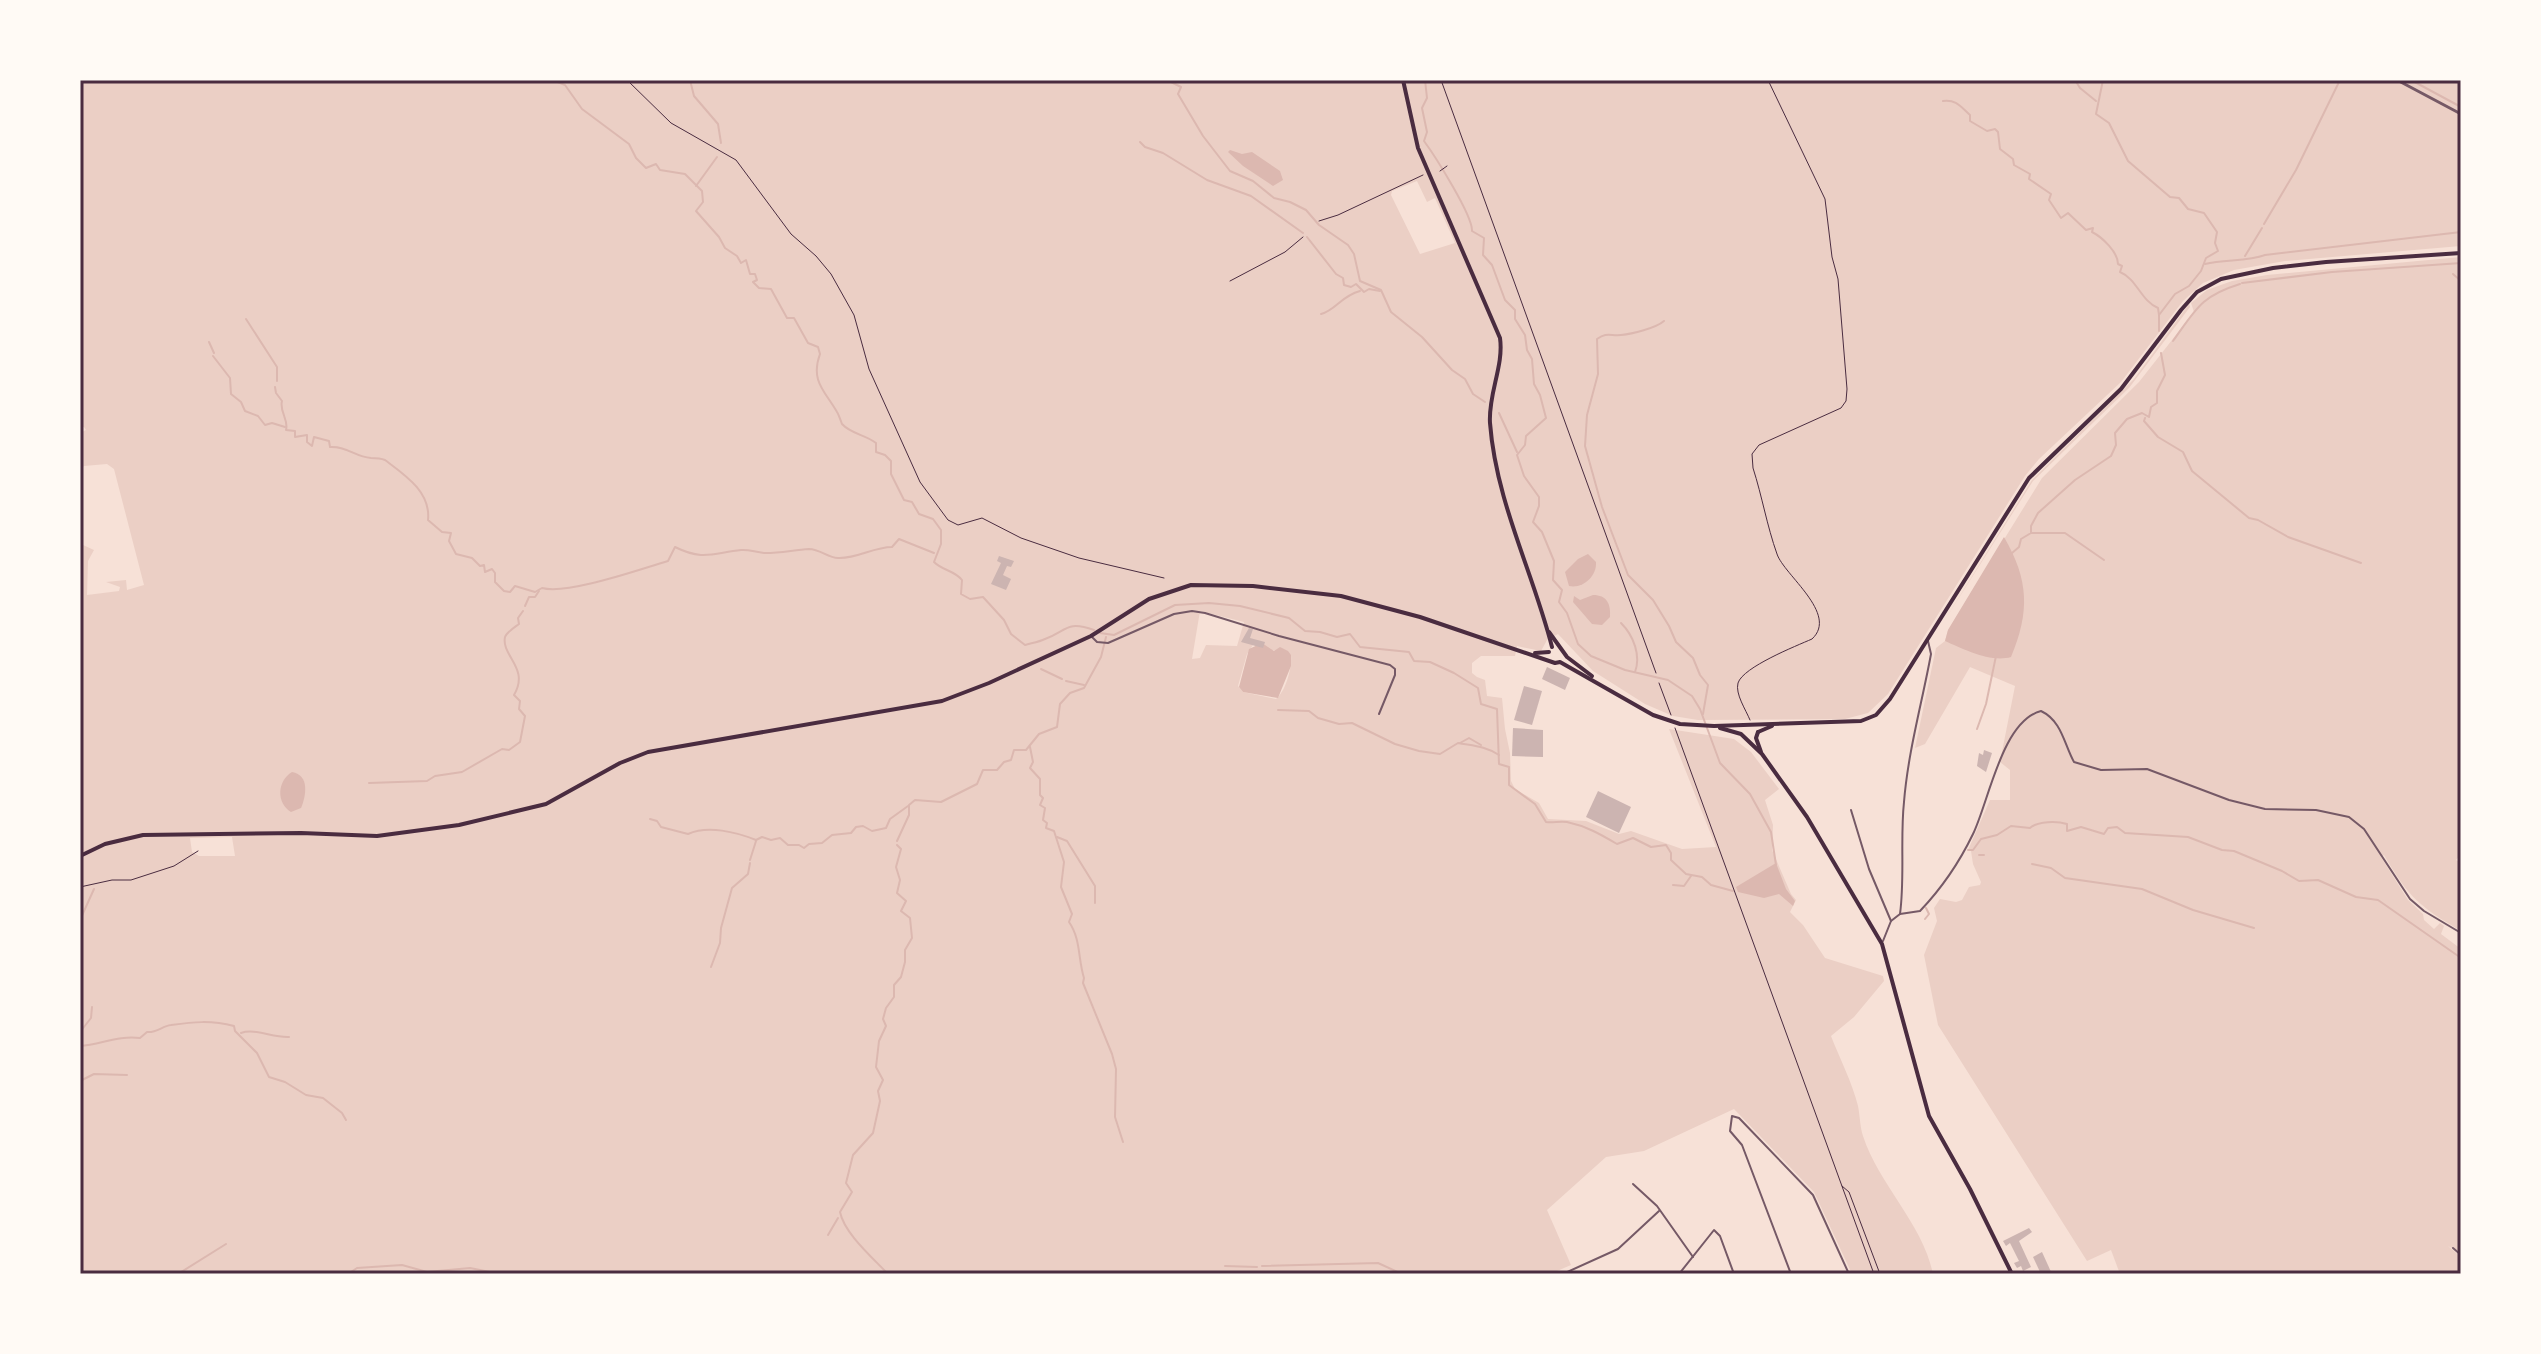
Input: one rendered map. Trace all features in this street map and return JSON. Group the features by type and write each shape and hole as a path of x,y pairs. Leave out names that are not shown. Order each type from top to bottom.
{"main road":[{"path":"1403,80 1412,129 1500,338 1490,410 1504,505 1524,553 1547,630 1550,660"},
{"path":"80,856 120,839 149,834 377,836 471,823 553,802 612,767 648,752 942,701 989,683 1092,635 1149,599 1179,587 1205,584 1253,586 1365,601 1560,662 1665,720 1680,724 1848,723 1871,717 1887,704 2029,478 2116,395 2197,292 2231,276 2326,262 2461,253"},
{"path":"1547,630 1565,654 1600,683"},
{"path":"1533,654 1558,646"},
{"path":"1560,662 1565,654"},
{"path":"1750,741 1763,728 1782,724"},
{"path":"1752,725 1762,754"},
{"path":"1714,726 1741,734 1762,754 1807,817 1882,944 1929,1116 2012,1274"},
{"path":"1741,734 1744,726"}],"street":[{"path":"2397,80 2461,114"},
{"path":"1092,635 1101,643 1108,643 1174,614 1199,612 1390,665 1395,669 1395,675 1379,714"},
{"path":"1900,914 1904,794 1931,654 1928,640"},
{"path":"1882,944 1891,921 1900,914 1920,911 1948,875 1974,832 2011,736 2027,719 2041,711 2055,723 2066,739 2071,758 2083,766 2113,771 2147,769 2168,779 2253,806 2276,810 2316,810 2349,817 2364,829 2410,899 2461,933"},
{"path":"1851,810 1869,869 1891,921"},
{"path":"1791,1274 1742,1145 1730,1131 1730,1119 1735,1115 1813,1195 1849,1274"},
{"path":"1633,1184 1659,1211 1693,1257"},
{"path":"1565,1273 1618,1249 1659,1211"},
{"path":"1679,1274 1714,1230 1720,1236 1734,1274"},
{"path":"2453,1248 2461,1255"}],"path":[{"path":"627,80 671,123 736,160 791,234 831,274 854,315 869,369 920,482 948,520 958,525 982,518 1021,538 1079,558 1164,578"},
{"path":"1441,80 1656,673"},
{"path":"1752,725 1738,689 1741,678 1816,637 1819,625 1809,596 1776,553 1752,454 1759,445 1841,408 1846,401 1847,389 1838,279 1825,199 1768,80"},
{"path":"1440,171 1447,166"},
{"path":"1319,221 1429,173"},
{"path":"1230,281 1285,252 1303,237"},
{"path":"1659,683 1671,716"},
{"path":"1676,731 1874,1274"},
{"path":"80,887 112,880 131,880 174,866 198,851"},
{"path":"1842,1186 1849,1192 1880,1274"},
{"path":"1857,1228 1862,1226"},
{"path":"1866,1253 1871,1251"}],"shaded area":[{"path":"80,80 2461,80 2461,246 2285,261 2234,270 2203,283 2183,301 2121,382 2025,476 1888,694 1868,713 1845,719 1698,720 1673,716 1645,704 1593,671 1558,634 1547,640 1541,651 1517,646 1515,656 1481,656 1472,663 1472,673 1485,680 1487,696 1502,698 1511,781 1515,789 1539,803 1548,819 1586,821 1619,834 1631,831 1682,849 1716,847 1669,729 1734,739 1751,752 1779,789 1765,800 1773,825 1772,850 1796,900 1790,912 1803,925 1825,958 1883,976 1884,981 1854,1017 1831,1036 1858,1106 1862,1133 1870,1154 1920,1238 1933,1274 1852,1274 1814,1192 1734,1109 1644,1151 1606,1157 1547,1210 1571,1265 1557,1271 1558,1274 80,1274 80,514 83,545 94,550 88,561 87,595 119,591 120,587 106,582 126,580 127,590 144,585 114,469 107,464 84,466 80,470 80,433 86,430 80,427","holes":["1417,181 1427,202 1435,198 1455,243 1420,254 1391,195 1392,191","1200,611 1244,622 1237,646 1206,645 1200,658 1192,659","1253,645 1291,655 1288,679 1276,699 1243,692 1238,686 1247,654","232,837 235,856 199,856 192,852 190,838"]},
{"path":"1228,152 1242,154 1252,152 1280,171 1283,180 1273,186 1243,166"},
{"path":"2461,257 2461,854 2456,860 2461,863 2461,931 2416,900 2384,855 2381,857 2408,900 2423,914 2424,920 2434,929 2440,923 2444,926 2441,934 2461,949 2461,1253 2448,1246 2461,1257 2461,1274 2120,1274 2111,1250 2087,1261 1938,1025 1924,955 1937,921 1934,908 1940,899 1962,900 1969,887 1980,885 1971,851 1968,850 1990,800 2010,800 2010,770 2000,762 2015,686 1970,667 1925,744 1915,748 1936,648 1945,641 1948,630 2042,478 2139,382 2194,312 2191,303 2207,290 2232,281 2267,275"},
{"path":"2189,304 2190,307 2129,388 2033,481 1943,623 2032,480 2134,379"},
{"path":"2004,537 2022,582 2024,611 2011,657 1995,658 1945,641 1948,630"},
{"path":"1588,554 1596,562 1592,577 1579,585 1569,586 1565,572"},
{"path":"1593,595 1602,597 1609,604 1610,617 1602,625 1592,624 1573,602 1574,596 1580,600"},
{"path":"1262,643 1274,651 1280,647 1291,655 1291,666 1278,698 1243,692 1239,687 1249,649"},
{"path":"292,772 302,777 305,792 301,808 291,812 283,803 280,792 283,781"},
{"path":"1776,863 1786,889 1795,901 1793,906 1779,894 1764,898 1738,892 1736,887"}],"building":[{"path":"999,556 1014,561 1011,567 1007,566 1003,575 1011,579 1006,590 991,584 1001,563 997,561"},
{"path":"1249,628 1253,629 1250,638 1265,642 1263,648 1241,642"},
{"path":"1547,667 1570,678 1565,690 1542,679"},
{"path":"1524,686 1542,691 1532,725 1514,720"},
{"path":"1513,728 1543,730 1543,757 1512,756"},
{"path":"1984,750 1992,753 1986,772 1977,766 1979,753 1983,755"},
{"path":"1598,791 1631,807 1619,833 1586,817"},
{"path":"2029,1228 2032,1232 2019,1241 2031,1267 2023,1271 2021,1266 2017,1268 2014,1263 2019,1261 2010,1243 2006,1246 2003,1241"},
{"path":"2042,1252 2052,1274 2041,1274 2033,1257"}],"waterway":[{"path":"690,80 694,96 718,124 721,143"},
{"path":"1167,80 1181,87 1178,94 1203,136 1230,171 1253,181 1274,198 1306,210 1319,225 1348,245 1354,254 1360,281 1381,290 1391,312 1422,337 1452,370 1465,379 1473,394 1485,402"},
{"path":"1425,80 1427,98 1422,108 1427,132 1424,141 1460,200 1472,231 1484,238 1483,255 1492,265 1505,300 1515,310 1515,319 1525,335 1532,359 1534,384 1546,418 1526,436 1525,445 1517,455 1524,476 1539,497 1533,522 1542,532 1554,561 1553,580 1562,590 1559,602 1567,613 1578,644 1591,656 1625,670 1668,680 1692,696 1720,763 1750,794 1771,832 1776,865"},
{"path":"2075,80 2096,101"},
{"path":"2103,80 2096,114 2109,123 2128,161 2170,197 2179,198 2188,209 2204,213 2217,232 2215,243 2218,251 2206,258 2201,271 2189,286 2175,294 2159,315 2159,331"},
{"path":"2264,224 2296,170 2340,80"},
{"path":"2411,80 2461,107"},
{"path":"555,81 565,85 582,109 629,144 646,168 656,164 660,170 685,174 702,191 703,202 696,211 725,248 741,263 746,260 750,274 755,274 757,280 753,282 759,288 771,289 787,318 794,318 808,343 818,347 818,379 842,424 876,443 876,452 891,461 891,474 904,500 912,502 919,514 933,519 941,530 941,544 934,562 962,580 961,594 970,599 983,597 1004,620 1011,634 1025,645 1072,626 1094,630"},
{"path":"1943,101 1958,104 1970,115 1970,121 1987,131 1995,129 2000,149 2013,159 2014,165 2030,174 2029,179 2051,194 2049,200 2061,218 2068,213 2086,230 2093,228 2092,232 2105,241 2122,266 2120,272 2158,308 2159,315"},
{"path":"1140,142 1207,180 1251,196 1303,233"},
{"path":"696,186 717,157"},
{"path":"2245,256 2262,228"},
{"path":"2205,264 2461,232"},
{"path":"1307,237 1336,274 1343,278 1344,285 1351,287 1356,284 1364,292 1369,289 1380,291"},
{"path":"2242,283 2332,272 2461,263"},
{"path":"2453,274 2461,281"},
{"path":"2173,341 2200,305 2216,293 2240,284"},
{"path":"1321,314 1360,291"},
{"path":"246,319 277,367 277,381"},
{"path":"1664,321 1637,332 1597,339 1598,374 1587,415 1585,446 1602,507 1628,575 1653,600 1676,642 1693,658 1708,685 1703,714"},
{"path":"209,342 214,353"},
{"path":"2012,553 2019,547 2021,539 2031,533 2038,513 2075,480 2111,456 2116,445 2115,433 2127,419 2142,413 2149,417 2151,407 2157,403 2157,391 2165,375 2161,353"},
{"path":"213,356 230,378 231,394 241,402 245,411 258,416 265,425 272,423 285,427"},
{"path":"275,387 282,401 286,430 295,431 295,437 307,435 307,442 312,446 314,437 329,441 330,447 385,460 415,485 425,501 428,520 442,532 451,533 449,541 456,554 484,565 485,572 492,569 495,582 504,591 510,592 515,586 535,592 542,588 569,588 604,580 668,561 675,547 701,555 741,550 766,553 809,549 834,558 845,558 892,547 899,539 934,553"},
{"path":"1499,413 1517,452"},
{"path":"2145,418 2144,421 2158,437 2183,452 2192,471 2249,518 2288,537 2361,563"},
{"path":"2031,533 2065,533 2104,560"},
{"path":"525,606 529,597 535,597 539,591"},
{"path":"1100,633 1114,635 1175,605 1209,603 1240,606 1289,618 1305,631 1337,637 1350,634 1360,647 1409,652 1414,661 1430,662 1478,688 1481,704 1497,709 1499,764 1509,767 1509,785 1535,804 1546,822 1574,824 1617,844 1633,838 1651,847 1666,845 1671,860 1686,874 1702,877 1711,885 1733,891"},
{"path":"369,783 427,781 435,776 462,772 520,742 525,716 519,709 520,701 514,695 519,677 507,650 505,637 519,624 518,618 523,611"},
{"path":"1621,623 1635,646 1635,672"},
{"path":"897,841 909,815 909,805 915,800 941,802 977,784 983,770 997,770 1004,762 1011,760 1014,750 1026,750 1039,734 1057,727 1060,704 1070,693 1084,688 1101,657 1106,637"},
{"path":"1977,729 1986,704 1996,656"},
{"path":"1041,669 1062,679"},
{"path":"1066,681 1084,685"},
{"path":"1278,710 1309,711 1318,718 1339,724 1352,723 1395,744 1419,751 1440,754 1458,743 1484,748 1499,755"},
{"path":"1460,743 1469,738 1481,745"},
{"path":"1030,747 1033,762 1030,768 1040,779 1040,795 1043,798 1040,805 1045,808 1043,820 1047,823 1046,828 1054,831 1064,862 1061,887 1072,914 1069,922 1077,942 1083,983 1116,1069 1115,1117 1123,1142"},
{"path":"650,819 657,821 661,827 688,834 704,830 722,831 756,840 762,837 771,840 780,838 788,845 804,848 809,844 822,843 832,835 851,833 856,827 863,826 872,831 886,828 890,819 908,806"},
{"path":"1968,850 1973,850 1981,839 1997,835 2011,826 2030,828 2048,822 2067,824 2067,831 2081,827 2104,834 2108,828 2117,827 2125,833 2188,837 2222,850 2234,851 2299,881 2318,880 2356,897 2378,900 2461,958"},
{"path":"1057,837 1067,841 1095,886 1095,903"},
{"path":"750,860 756,841"},
{"path":"888,1274 853,1237 840,1212 852,1192 846,1183 853,1155 873,1133 880,1101 878,1091 883,1080 876,1067 879,1041 886,1026 883,1019 894,997 894,985 901,977 905,950 912,938 910,918 901,911 906,901 897,893 900,880 896,867 901,849 897,845"},
{"path":"1979,855 1984,855"},
{"path":"711,967 720,943 732,888 748,874 750,863"},
{"path":"2032,864 2051,868 2065,878 2142,889 2193,910 2254,928"},
{"path":"1673,885 1684,886 1691,876"},
{"path":"80,920 94,889"},
{"path":"1925,919 1929,914 1926,908"},
{"path":"80,1032 91,1018 92,1007"},
{"path":"80,1046 140,1038 147,1032 179,1024 210,1022 234,1026 235,1031 257,1053 269,1077 285,1082 306,1095 323,1098 346,1120"},
{"path":"241,1033 289,1037"},
{"path":"80,1081 94,1074 127,1075"},
{"path":"828,1235 838,1218"},
{"path":"178,1274 226,1244"},
{"path":"1262,1266 1378,1263 1402,1274"},
{"path":"348,1274 357,1268 402,1265 427,1272 470,1268 500,1274"},
{"path":"1225,1266 1257,1267"}]}
